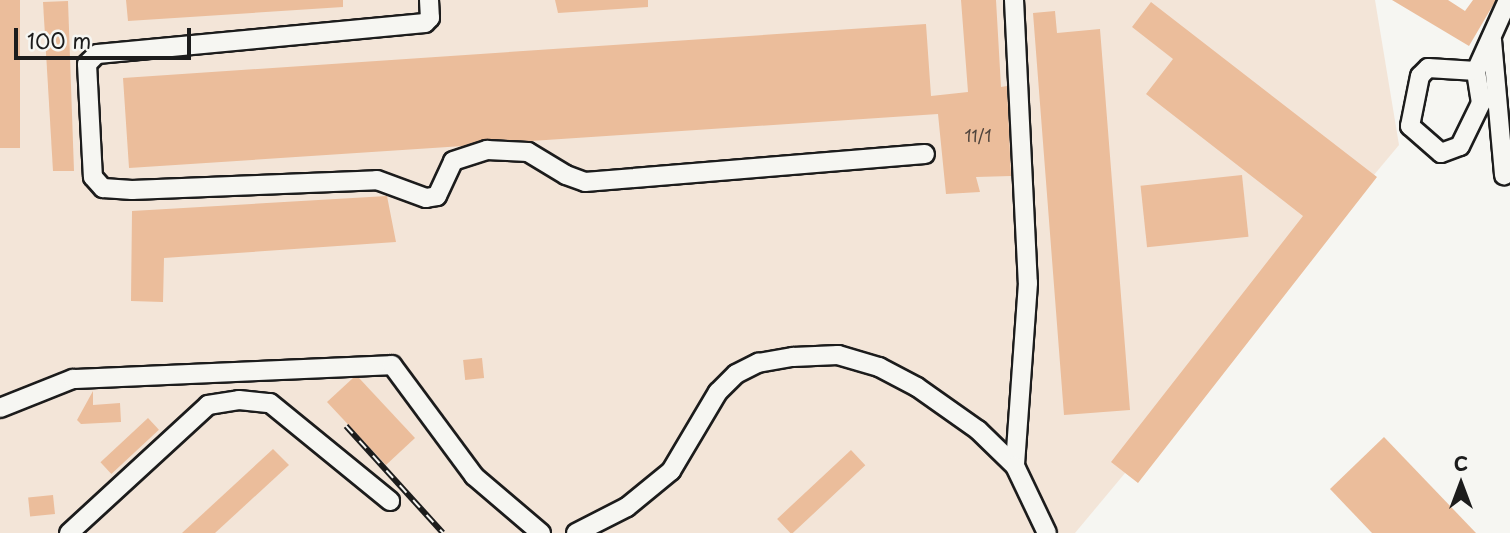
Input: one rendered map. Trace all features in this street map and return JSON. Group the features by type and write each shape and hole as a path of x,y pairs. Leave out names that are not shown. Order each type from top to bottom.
{"lane":[{"path":"429,0 430,18 425,23 97,54 87,64 93,177 103,188 132,190 377,180 425,198 437,196 453,161 487,150 528,152 566,176 585,182 925,154"},
{"path":"1014,0 1028,283 1015,466"},
{"path":"1476,71 1423,71 1410,126 1441,153 1460,146 1481,103 1476,71 1508,0"},
{"path":"1492,40 1504,176"},
{"path":"576,533 627,507 671,471 718,392 736,374 758,363 793,356 838,355 879,367 978,430 1015,466 1047,533"},
{"path":"0,408 73,379 393,365 474,476 541,533"},
{"path":"77,530 208,405 239,400 270,403 390,501"}],"shaded area":[{"path":"0,0 1375,0 1399,145 1075,533 0,533"}],"building":[{"path":"0,0 20,0 20,148 0,148"},
{"path":"126,0 343,0 343,7 128,21"},
{"path":"555,0 648,0 648,7 558,13"},
{"path":"961,0 996,0 1001,87 1007,86 1011,176 976,177 980,192 946,194 938,114 531,141 487,139 463,146 129,168 123,78 926,24 931,96 968,92"},
{"path":"1392,0 1448,0 1465,11 1473,0 1496,0 1469,46"},
{"path":"68,1 74,171 53,171 43,2"},
{"path":"1151,2 1377,177 1138,483 1111,462 1303,216 1146,94 1173,59 1132,27"},
{"path":"1055,11 1057,33 1100,29 1130,410 1064,415 1033,13"},
{"path":"1242,175 1248,237 1147,247 1141,186"},
{"path":"387,196 396,242 164,258 163,302 131,301 132,211"},
{"path":"482,358 484,378 465,380 463,360"},
{"path":"353,378 359,378 415,438 386,465 327,402"},
{"path":"93,391 93,405 120,403 121,422 81,424 77,420"},
{"path":"148,418 159,430 111,474 100,462"},
{"path":"1384,437 1476,533 1372,533 1330,489"},
{"path":"273,449 289,465 215,533 182,533"},
{"path":"851,450 865,465 793,533 777,519"},
{"path":"53,495 55,514 30,517 28,498"}],"railway":[{"path":"346,426 443,533"}]}
